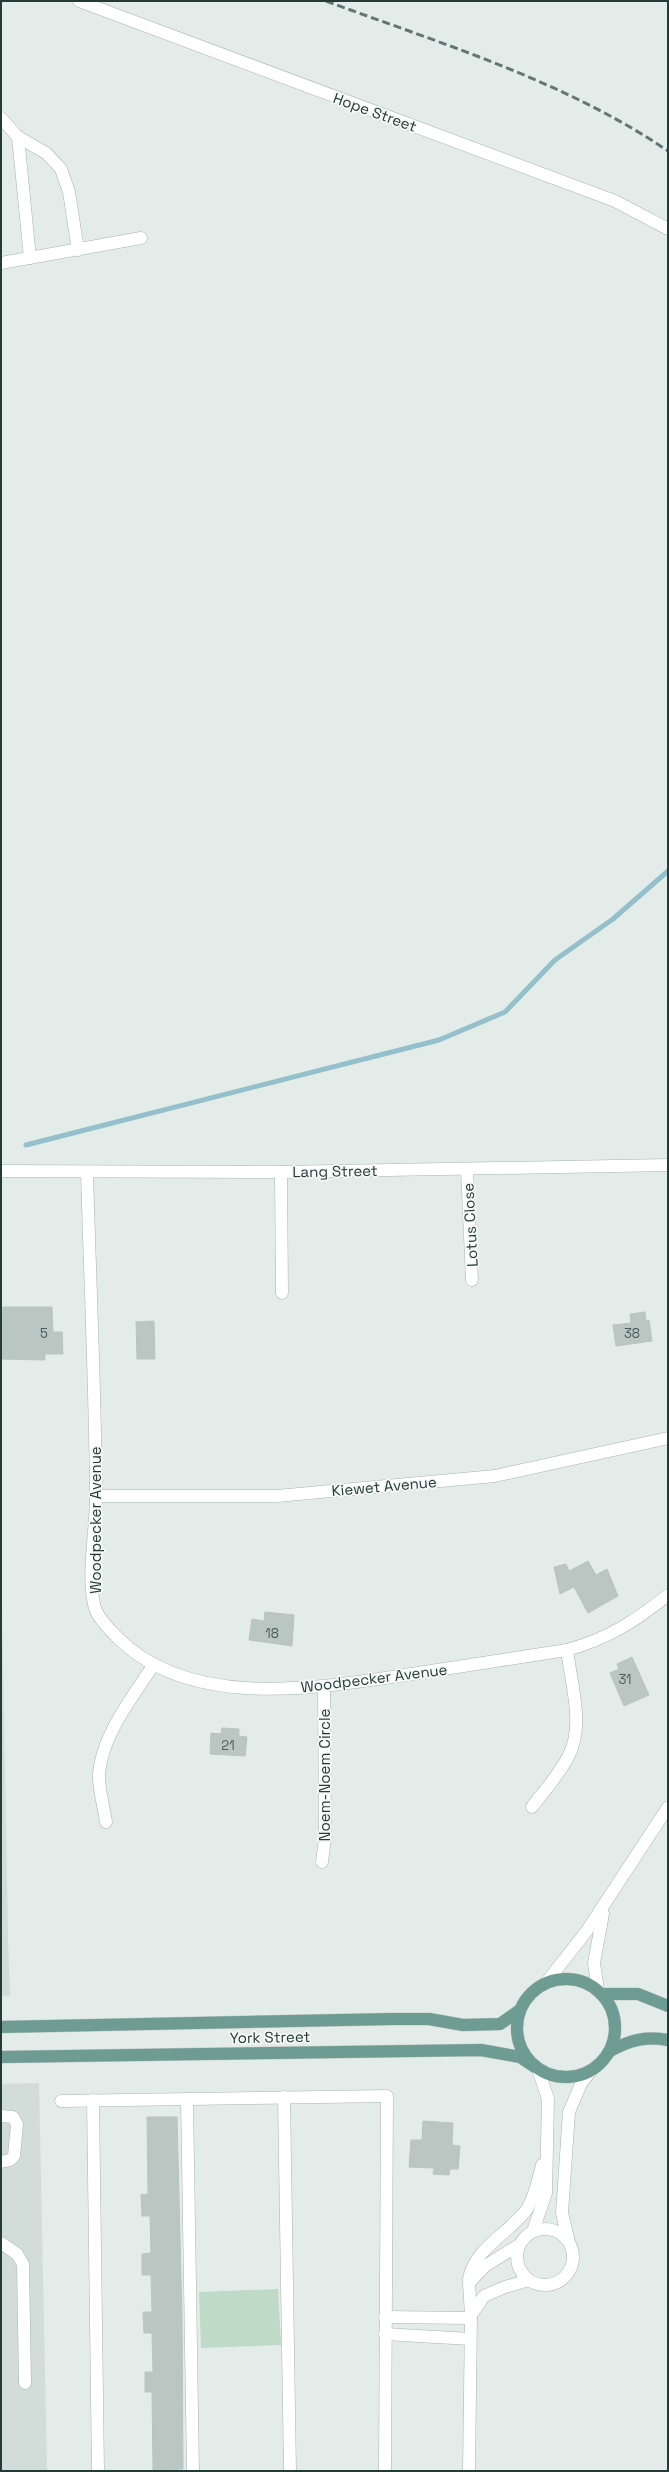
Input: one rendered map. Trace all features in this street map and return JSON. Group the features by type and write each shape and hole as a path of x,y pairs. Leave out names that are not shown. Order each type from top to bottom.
{"main road":[{"name":"York Street","path":"536,2068 528,2060 518,2041 517,2020 520,2010 530,1995 545,1984 555,1980 578,1980 600,1992 638,1994 668,2006"},
{"name":"York Street","path":"1,2056 481,2050 520,2056 536,2068 548,2074 570,2078 590,2072 602,2063 610,2051 616,2032 615,2021 610,2006 600,1992"},
{"name":"York Street","path":"1,2027 407,2019 429,2019 463,2025 500,2024 520,2010"},
{"name":"York Street","path":"610,2051 629,2041 652,2038 668,2040"}],"street":[{"name":"Hope Street","path":"79,1 615,201 668,229"},
{"path":"1,118 18,137 46,153 61,169 69,192 78,250"},
{"path":"18,137 30,258"},
{"path":"1,263 141,238"},
{"name":"Lang Street","path":"1,1171 281,1172 467,1170 668,1165"},
{"name":"Lotus Close","path":"467,1170 472,1280"},
{"name":"Woodpecker Avenue","path":"87,1172 96,1496 92,1589 96,1612 131,1652 154,1664 189,1678 217,1685 263,1689 324,1687 567,1650 599,1641 644,1614 668,1595"},
{"path":"281,1172 282,1293"},
{"name":"Kiewet Avenue","path":"96,1496 277,1496 495,1476 668,1438"},
{"path":"532,1808 569,1757 575,1740 576,1722 567,1650"},
{"path":"106,1822 99,1775 102,1759 117,1724 154,1664"},
{"name":"Noem-Noem Circle","path":"322,1862 325,1839 324,1687"},
{"path":"545,1984 586,1932 668,1807"},
{"path":"600,1992 594,1963 599,1927 606,1903"},
{"path":"469,2283 485,2266 519,2245 533,2231 546,2193 548,2099 536,2068"},
{"path":"471,2317 484,2296 505,2287 529,2280 547,2285 564,2279 570,2272 574,2259 572,2246 568,2238 562,2213 568,2112 580,2084 590,2072"},
{"path":"61,2100 387,2096 385,2471"},
{"path":"284,2097 290,2471"},
{"path":"187,2099 193,2471"},
{"path":"93,2100 98,2471"},
{"path":"1,2116 13,2118 17,2124 14,2156 10,2160 1,2162"},
{"path":"469,2471 471,2317 469,2283 471,2269 481,2254 526,2209 534,2194 547,2148"},
{"path":"533,2231 552,2229 568,2238"},
{"path":"1,2243 17,2254 23,2264 25,2383"},
{"path":"519,2245 517,2254 518,2264 529,2280"},
{"path":"385,2317 471,2317"},
{"path":"385,2334 470,2339"}],"shaded area":[{"path":"1,1556 8,1937 10,1996 1,1996"},
{"path":"39,2083 47,2471 1,2471 1,2084"}],"green space":[{"path":"278,2289 281,2345 201,2348 199,2292"}],"building":[{"path":"3,1307 52,1307 53,1332 62,1332 63,1354 45,1354 45,1360 1,1359"},
{"path":"645,1312 646,1321 649,1320 652,1341 616,1346 613,1325 631,1323 630,1314"},
{"path":"154,1321 155,1359 137,1359 136,1322"},
{"path":"588,1561 596,1575 607,1569 618,1596 588,1613 574,1587 560,1594 554,1567 566,1564 569,1571"},
{"path":"265,1612 294,1615 292,1646 249,1640 252,1619 264,1621"},
{"path":"632,1657 649,1695 624,1706 610,1673 619,1669 617,1664"},
{"path":"222,1728 239,1729 239,1736 247,1737 245,1756 210,1754 211,1733 221,1734"},
{"path":"147,2117 177,2117 182,2315 183,2469 153,2470 152,2392 145,2392 145,2372 153,2372 152,2333 144,2333 143,2312 152,2312 151,2275 142,2275 142,2254 151,2253 150,2216 142,2216 141,2195 148,2194"},
{"path":"423,2121 453,2123 452,2145 460,2146 458,2169 450,2169 449,2175 433,2174 434,2168 409,2167 411,2140 422,2140"}],"waterway":[{"path":"26,1145 439,1040 505,1012 555,960 613,919 668,871"}],"railway":[{"path":"326,1 458,49 545,84 628,126 668,151"}]}
